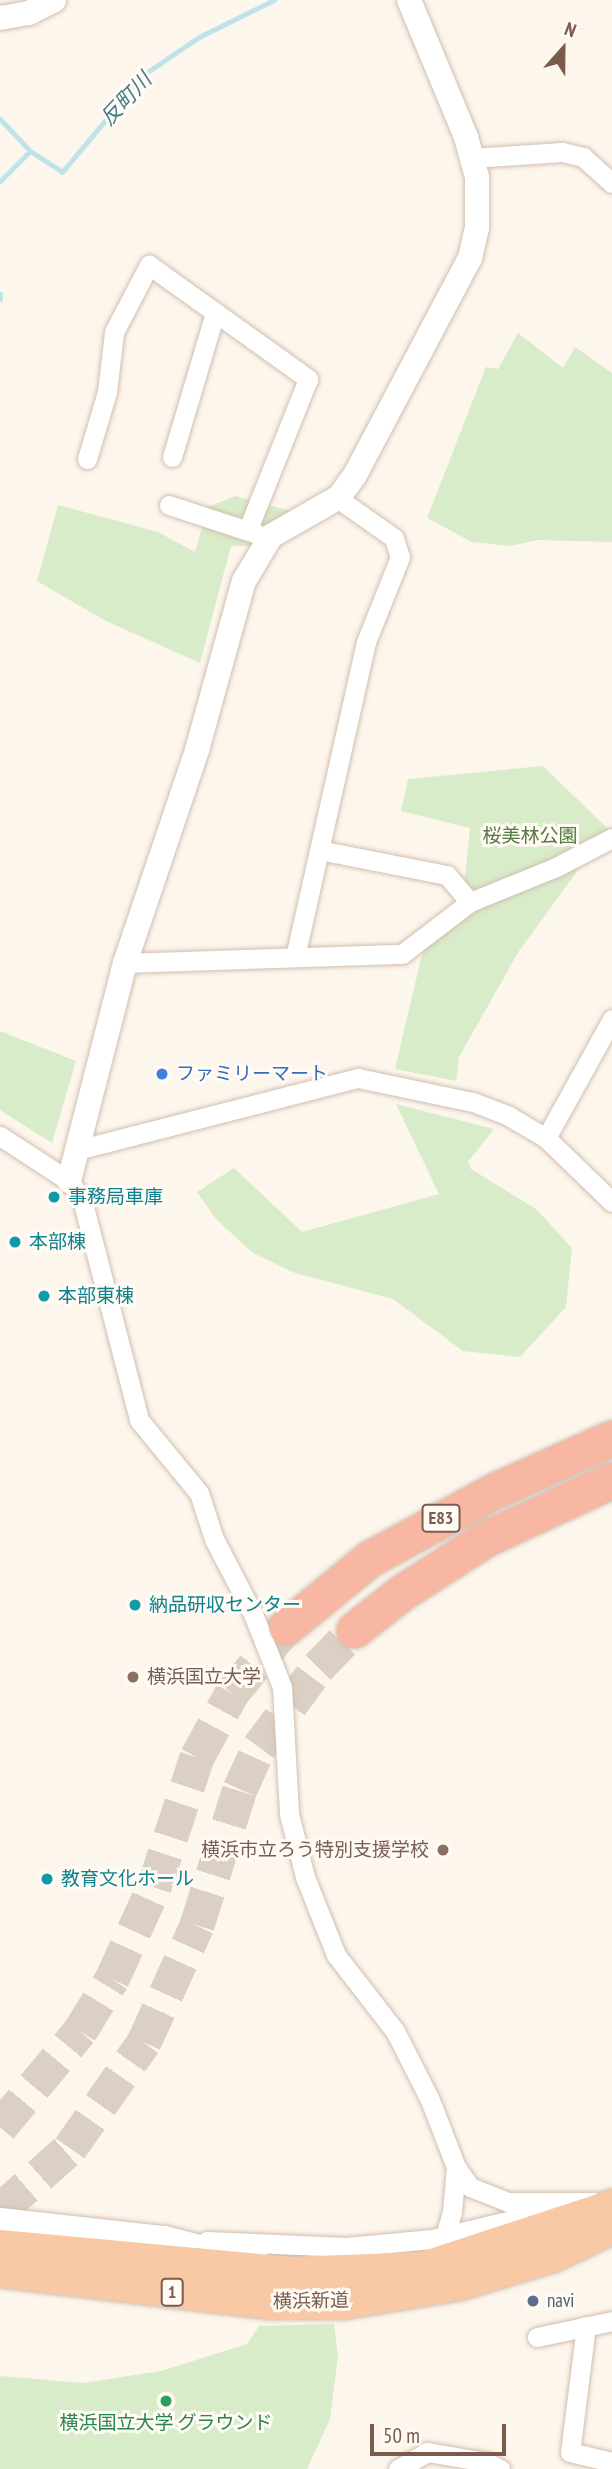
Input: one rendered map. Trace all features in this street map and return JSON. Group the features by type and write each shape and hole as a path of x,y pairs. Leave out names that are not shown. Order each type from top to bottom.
{"highway":[{"path":"494,1491 612,1422"},
{"name":"E83","path":"286,1627 369,1559 494,1491 612,1438"},
{"name":"E83","path":"354,1630 401,1592 485,1539 612,1480"},
{"name":"横浜新道","path":"0,2246 289,2273 423,2268 612,2203"},
{"name":"横浜新道","path":"0,2271 268,2303 344,2303 460,2284 553,2256 612,2228"}],"street":[{"path":"0,18 29,13 54,0"},
{"path":"169,505 258,534 337,498 355,475 470,258 477,228 477,177 409,0"},
{"path":"471,158 562,152 583,157 612,183"},
{"path":"69,1181 125,963 197,750 258,534 308,379 149,265 114,332 107,392 87,459"},
{"path":"172,457 215,313"},
{"path":"295,957 366,642 400,557 394,538 337,498"},
{"path":"125,963 402,954 470,902 556,867 612,838"},
{"path":"319,850 447,875 470,902"},
{"path":"547,1138 612,1019"},
{"path":"77,1150 358,1078 472,1102 547,1138 612,1202"},
{"path":"0,1136 69,1181 82,1199 139,1420 199,1493 215,1539 253,1614 282,1688 289,1814 314,1899 336,1955 395,2031 430,2100 456,2167 470,2187 508,2202 612,2203"},
{"path":"423,2268 447,2235 456,2167"},
{"path":"0,2220 164,2238 346,2247 447,2235 579,2203"},
{"path":"164,2238 233,2253 289,2273"},
{"path":"537,2337 612,2321"},
{"path":"586,2326 569,2452 612,2462"},
{"path":"398,2469 427,2452 486,2462 500,2469"}],"green space":[{"path":"518,333 563,368 575,347 612,373 612,542 538,540 510,546 472,542 427,518 486,367 498,369"},
{"path":"235,496 291,511 254,546 231,546 200,663 106,621 37,581 58,505 158,532 195,552 208,507"},
{"name":"桜美林公園","path":"543,766 608,829 519,951 459,1057 456,1081 395,1069 423,950 461,919 470,828 401,811 408,779"},
{"path":"0,1031 76,1061 52,1143 0,1110"},
{"path":"396,1104 494,1129 468,1162 471,1169 536,1209 572,1248 566,1307 520,1357 463,1351 393,1299 295,1273 253,1253 216,1219 197,1192 234,1168 302,1232 439,1194"},
{"name":"横浜国立大学 グラウンド","path":"334,2324 338,2356 330,2419 307,2469 0,2469 0,2376 83,2383 161,2371 247,2344 259,2326"}],"waterway":[{"name":"反町川","path":"0,119 30,151 62,172 143,75 199,37 274,0"},
{"path":"0,181 30,151"},
{"path":"0,294 0,299"}],"tunnel":[{"path":"0,2127 80,2031 112,1979 154,1887 197,1757 232,1693 286,1627"},
{"path":"0,2210 70,2148 144,2042 197,1925 240,1789 259,1747 318,1667 354,1630"}],"place":[{"name":"ファミリーマート","path":"162,1074"},
{"name":"事務局車庫","path":"54,1197"},
{"name":"本部棟","path":"15,1242"},
{"name":"本部東棟","path":"44,1296"},
{"name":"納品研収センター","path":"135,1605"},
{"name":"横浜国立大学","path":"133,1677"},
{"name":"横浜市立ろう特別支援学校","path":"443,1850"},
{"name":"教育文化ホール","path":"47,1879"},
{"name":"navi","path":"533,2301"},
{"name":"横浜国立大学 グラウンド","path":"166,2401"}]}
